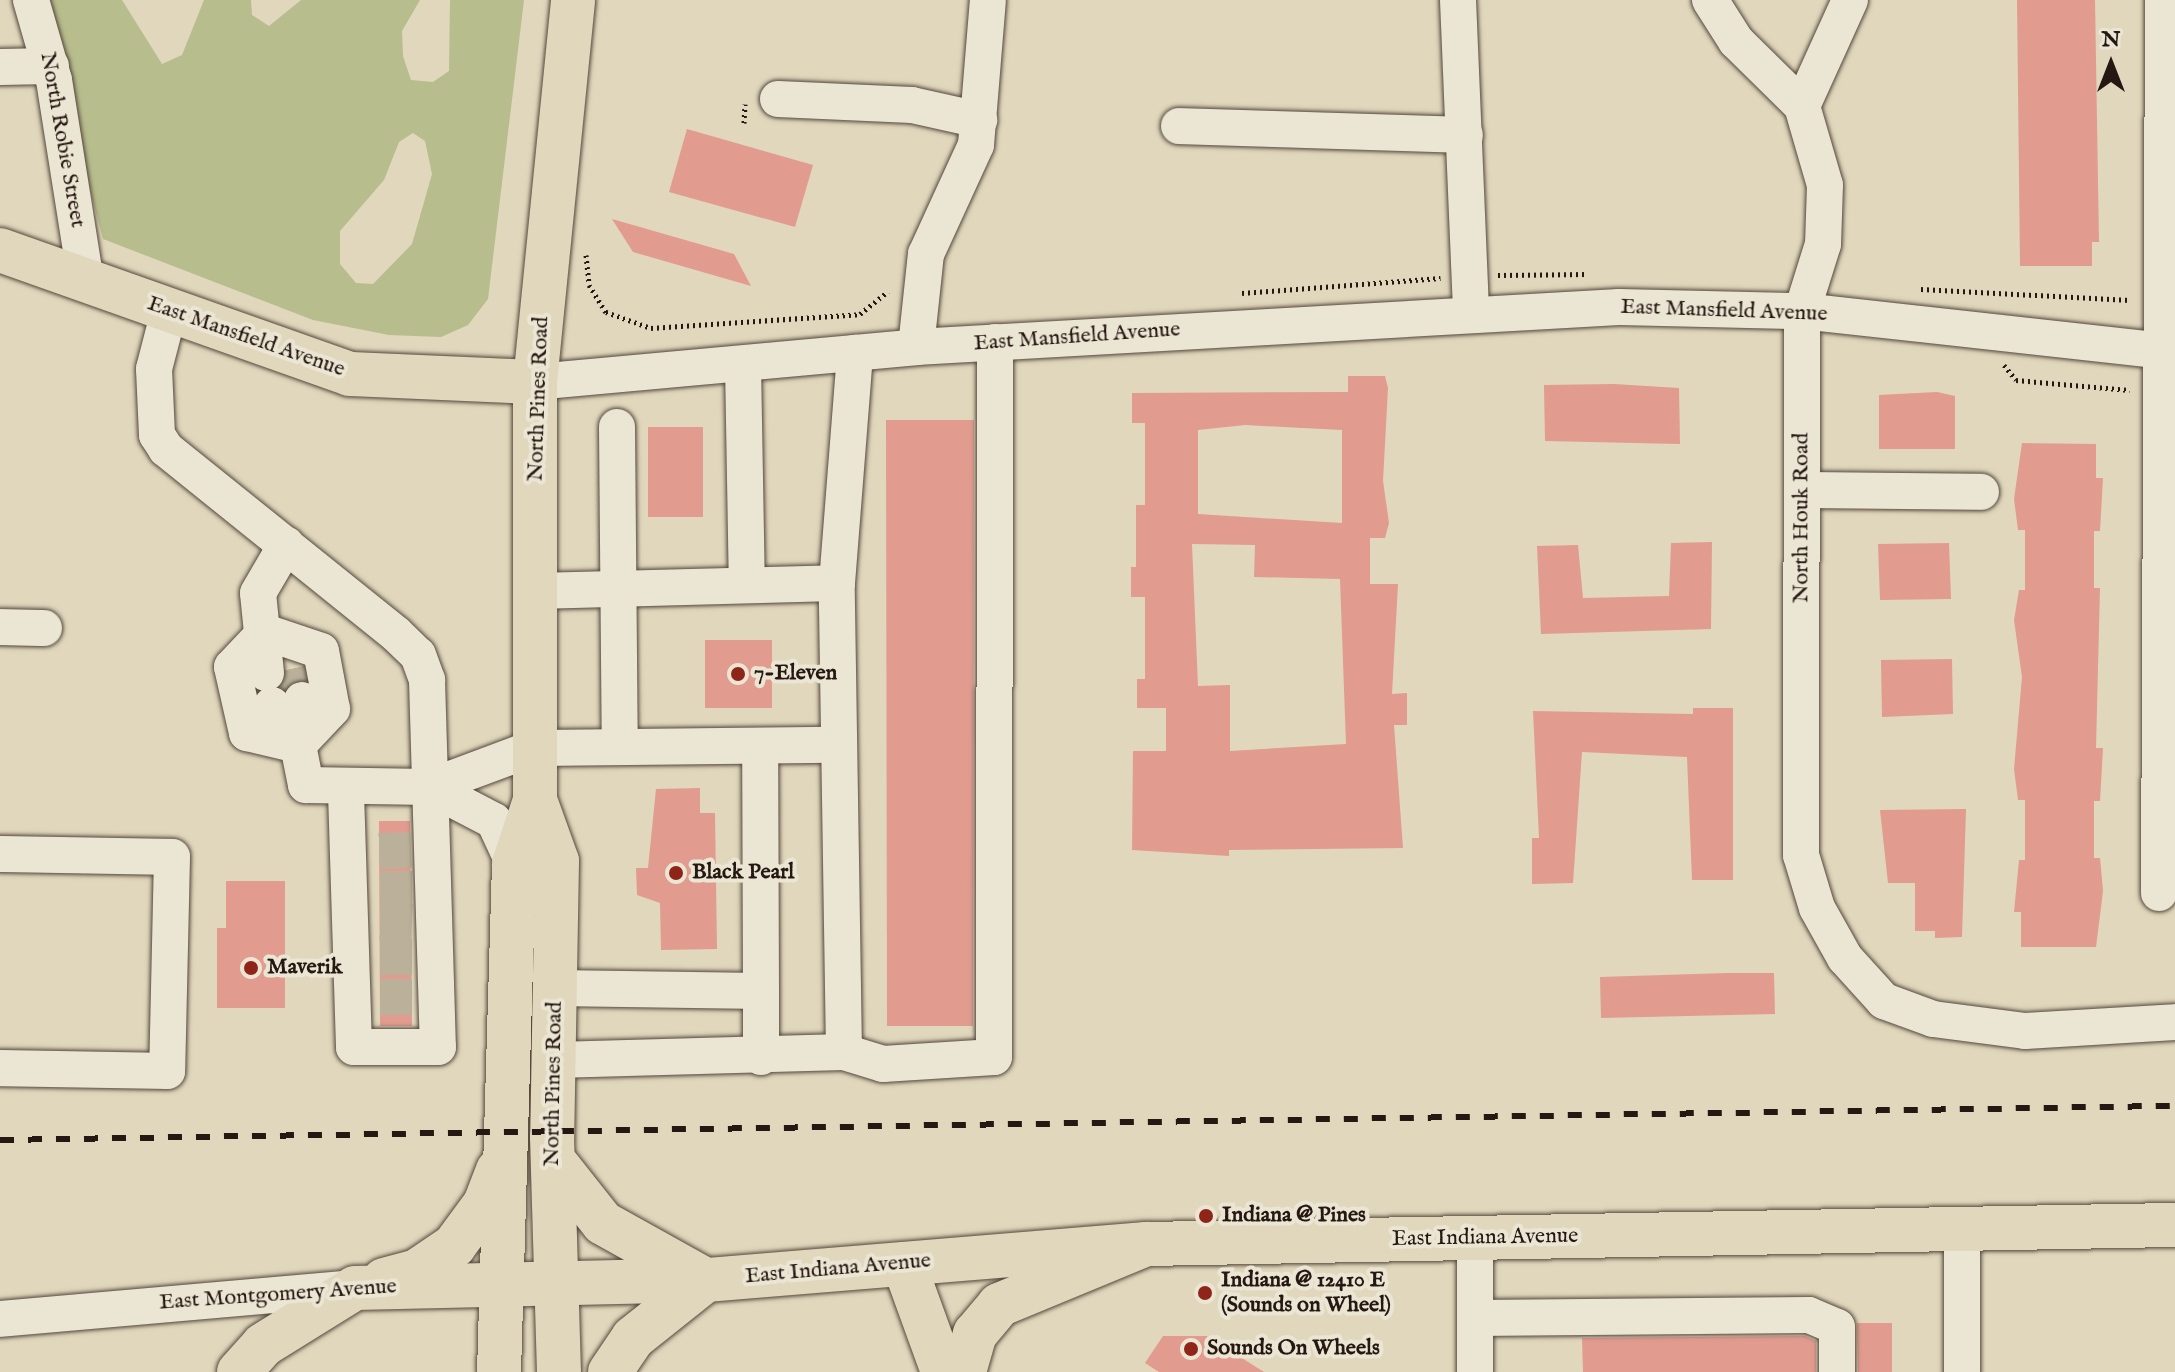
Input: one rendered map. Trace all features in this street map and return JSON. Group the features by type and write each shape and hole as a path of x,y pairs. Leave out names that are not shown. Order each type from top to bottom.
{"main road":[{"name":"North Pines Road","path":"559,1372 553,1160 557,861 535,800 535,382 573,0"},
{"name":"East Mansfield Avenue","path":"0,250 350,374 535,382"},
{"name":"North Pines Road","path":"499,1372 499,1286 514,864 535,800"},
{"path":"239,1372 263,1345 355,1288 417,1271 454,1246 485,1204 506,1149"},
{"path":"553,1160 603,1223 706,1280 633,1338 610,1372"},
{"name":"East Indiana Avenue","path":"556,1284 706,1280 1146,1244 2175,1225"},
{"path":"964,1372 975,1334 999,1305 1146,1244"},
{"path":"904,1264 943,1372"},
{"name":"East Montgomery Avenue","path":"355,1288 556,1284"}],"street":[{"name":"North Robie Street","path":"31,0 51,66 86,281"},
{"path":"916,347 926,254 976,145 988,0"},
{"path":"1458,0 1471,313"},
{"name":"North Houk Road","path":"1710,0 1736,41 1802,106 1825,185 1823,244 1802,311 1801,855 1817,908 1845,958 1884,1001 1933,1019 2025,1031 2175,1022"},
{"path":"1802,106 1850,0"},
{"path":"2159,893 2167,804 2164,393 2170,352 2169,64 2163,0"},
{"path":"0,67 51,66"},
{"path":"778,99 912,105 979,120"},
{"path":"1179,126 1465,135"},
{"path":"169,311 155,350 157,435 418,655 427,680 429,787 392,850 395,997 394,922 392,850 346,786"},
{"name":"East Mansfield Avenue","path":"535,382 916,347 1471,313 1802,311 2170,352"},
{"path":"555,1060 761,1057 844,1052 883,1064 994,1057 995,342"},
{"path":"844,1052 837,583 855,353"},
{"path":"743,364 747,585"},
{"path":"617,427 622,589 620,747"},
{"path":"1802,490 1981,492"},
{"path":"286,545 258,593 265,632 284,687 280,738 298,745"},
{"path":"535,591 837,583"},
{"path":"0,627 44,628"},
{"path":"265,632 232,667 247,733 298,745"},
{"path":"265,632 321,651 332,709 298,745"},
{"path":"298,745 306,785 429,787 534,748 839,745"},
{"path":"760,746 761,1057"},
{"path":"429,787 494,821 514,864"},
{"path":"0,854 172,857 167,1071 0,1068"},
{"path":"555,988 761,991"},
{"path":"1962,1229 1962,1372"},
{"path":"1475,1238 1475,1372"},
{"name":"East Montgomery Avenue","path":"0,1319 355,1288"},
{"path":"1475,1318 1827,1318 1837,1327 1837,1372"}],"path":[{"path":"587,239 589,285 606,312 651,328 860,314 878,306 889,280"},
{"path":"1989,363 2005,365 2016,380 2164,393"}],"green space":[{"path":"40,0 122,0 162,64 182,55 204,0 251,0 252,15 269,26 301,0 420,0 402,31 403,56 411,80 433,82 449,71 450,0 524,0 488,299 468,325 441,337 389,335 313,320 103,239","holes":["413,133 425,141 432,174 412,244 373,284 356,283 340,264 340,231 384,180 399,142"]}],"building":[{"path":"2017,0 2095,0 2099,242 2092,242 2092,266 2020,266"},
{"path":"687,129 813,165 795,227 669,192"},
{"path":"612,219 734,254 751,286 633,252"},
{"path":"1348,376 1385,376 1388,388 1383,481 1389,523 1385,538 1370,538 1370,584 1398,584 1392,694 1407,693 1407,725 1394,725 1403,848 1229,850 1229,856 1132,850 1133,751 1166,751 1166,708 1137,708 1137,679 1145,679 1145,597 1131,597 1131,567 1136,567 1136,505 1145,505 1145,423 1132,423 1132,393 1348,392","holes":["1245,425 1342,430 1342,523 1198,514 1198,430","1192,544 1255,545 1254,577 1340,579 1346,744 1230,751 1230,685 1198,686"]},
{"path":"1614,384 1679,388 1680,444 1545,441 1544,385"},
{"path":"1937,392 1955,396 1955,449 1879,449 1879,395"},
{"path":"886,420 974,420 973,1026 887,1026"},
{"path":"648,427 703,427 703,517 648,517"},
{"path":"2022,443 2096,444 2096,478 2103,478 2100,531 2094,531 2094,588 2100,588 2096,748 2103,748 2100,801 2094,801 2094,858 2100,858 2103,891 2096,947 2021,947 2021,912 2014,912 2019,860 2025,860 2025,800 2018,800 2014,769 2022,677 2014,620 2019,590 2025,590 2025,530 2018,530 2014,499"},
{"path":"1712,542 1711,629 1541,634 1537,546 1578,545 1583,598 1669,596 1671,543"},
{"path":"1949,543 1951,599 1880,600 1878,544"},
{"name":"7-Eleven","path":"705,640 772,640 772,708 705,708"},
{"path":"1952,659 1953,714 1882,717 1881,660"},
{"path":"1693,708 1733,708 1733,880 1692,880 1687,757 1582,752 1573,883 1532,884 1532,838 1539,838 1533,711 1693,714"},
{"name":"Black Pearl","path":"700,788 700,813 715,813 717,949 661,950 660,903 637,895 636,868 648,868 656,789"},
{"path":"1966,809 1962,937 1935,938 1935,931 1915,931 1915,883 1888,883 1880,810"},
{"name":"Maverik","path":"379,821 410,821 412,1026 380,1026"},
{"name":"Maverik","path":"226,881 285,881 285,1008 217,1008 217,928 226,928"},
{"path":"1774,973 1775,1014 1601,1018 1600,977"},
{"path":"1857,1323 1892,1323 1892,1372 1858,1372"},
{"name":"Sounds On Wheels","path":"1163,1336 1207,1336 1264,1372 1159,1372 1145,1363"},
{"path":"1805,1336 1816,1341 1816,1372 1583,1372 1582,1338"}],"tunnel":[{"path":"295,668 302,700"},
{"path":"379,851 411,850"},
{"path":"380,889 412,889"},
{"path":"380,921 412,922"},
{"path":"380,957 412,957"},
{"path":"380,997 412,997"}],"railway":[{"path":"0,1140 2175,1106"}],"place":[{"name":"7-Eleven","path":"738,674"},
{"name":"Black Pearl","path":"676,873"},
{"name":"Maverik","path":"251,968"},
{"name":"Indiana @ Pines","path":"1206,1216"},
{"name":"Indiana @ 12410 E (Sounds on Wheel)","path":"1205,1293"},
{"name":"Sounds On Wheels","path":"1191,1349"}]}
